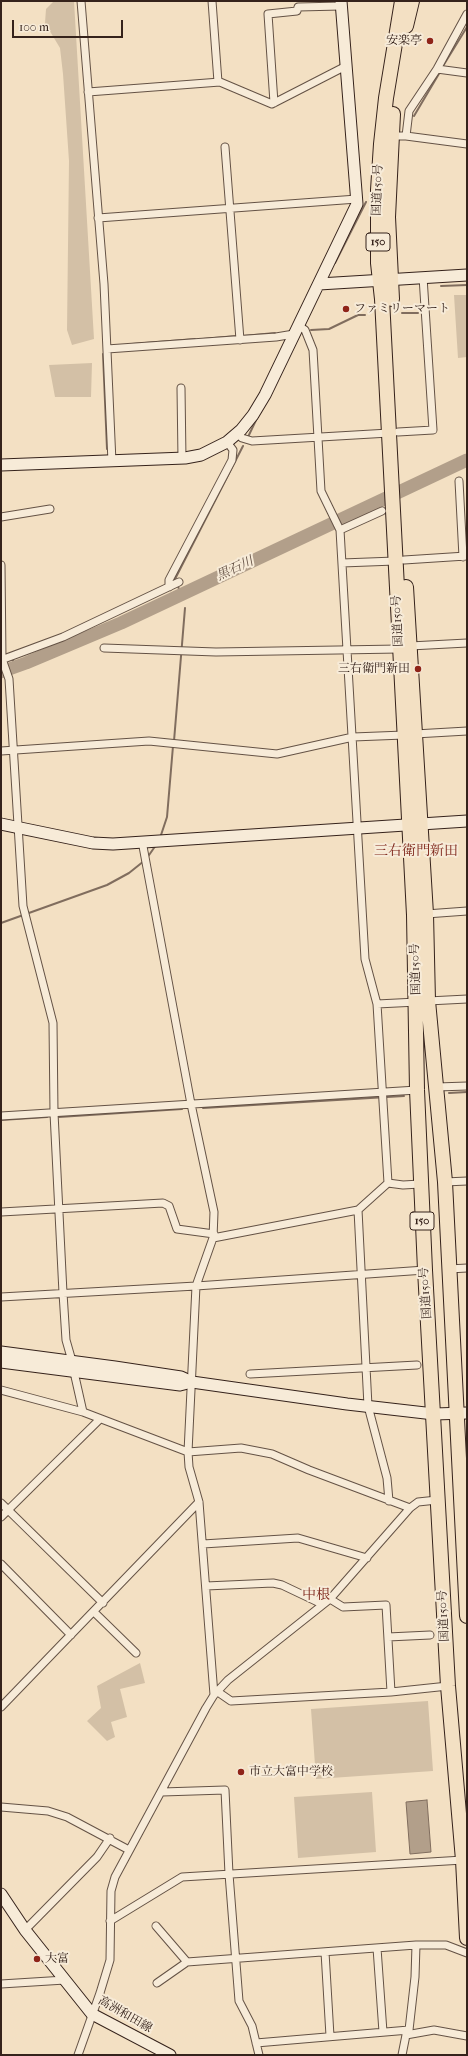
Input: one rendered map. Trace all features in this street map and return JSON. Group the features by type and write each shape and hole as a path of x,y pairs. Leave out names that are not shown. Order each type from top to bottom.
{"highway":[{"name":"国道150号","path":"386,279 378,263 377,223 381,144 386,98 402,1"},
{"name":"国道150号","path":"412,1 396,86 391,136 386,279 395,481 392,505 400,561 415,824 422,1001 437,1087 449,1269 462,1413 467,1616"},
{"name":"国道150号","path":"415,824 426,914 417,1090 420,1184 448,1686 463,1860 467,1938"}],"street":[{"path":"81,1 107,350 112,462"},
{"path":"212,1 218,82"},
{"path":"1,465 182,459 201,455 227,442 253,415 265,395 353,214 357,199 341,4 298,7 297,11 268,14 274,103"},
{"path":"406,136 409,111 436,69 467,14"},
{"path":"88,92 218,82 272,104 346,66"},
{"path":"436,69 467,73"},
{"path":"391,136 406,136 467,144"},
{"path":"225,147 240,340"},
{"path":"98,218 357,199"},
{"path":"319,284 467,275"},
{"path":"237,433 242,438 252,441 434,430 423,277"},
{"path":"107,350 240,340 296,330 304,330 313,350 321,491 340,530 365,958 377,1004 388,1183"},
{"path":"181,388 182,459"},
{"path":"1,659 63,637 174,585 170,580 232,460 233,450 227,442"},
{"path":"342,563 465,557 459,481"},
{"path":"340,530 392,505"},
{"path":"1,517 50,509"},
{"path":"1,565 1,659 9,679 12,750 24,914 52,1023 54,1113 66,1340 83,1412"},
{"path":"104,648 181,651 347,650 467,643"},
{"path":"1,750 149,740 278,754 353,738 467,731"},
{"path":"1,824 93,842 113,844 467,821"},
{"path":"142,841 191,1104 214,1212 214,1236 196,1286 188,1452 189,1467 199,1502 216,1694"},
{"path":"426,914 467,911"},
{"path":"377,1004 467,999"},
{"path":"437,1087 467,1086"},
{"path":"1,1116 191,1104 382,1095 417,1090"},
{"path":"444,1182 467,1181"},
{"path":"1,1212 163,1203 169,1206 177,1229 214,1236 358,1210 388,1183 403,1185 420,1184"},
{"path":"358,1210 360,1274 368,1406 388,1478 389,1501"},
{"path":"449,1269 467,1268"},
{"path":"1,1297 196,1286 425,1270"},
{"path":"1,1352 73,1366"},
{"path":"1,1362 73,1366 181,1377 192,1382 368,1406 434,1414 462,1413"},
{"path":"250,1374 417,1365"},
{"path":"1,1390 83,1412 100,1420 188,1452 241,1448 272,1454 410,1508"},
{"path":"1,1517 100,1420"},
{"path":"78,2055 110,1960 111,1891 115,1877 216,1694 228,1680 305,1620 330,1598 410,1508 418,1502 437,1500"},
{"path":"1,1707 199,1502"},
{"path":"1,1503 103,1603"},
{"path":"203,1544 298,1538 367,1558"},
{"path":"1,1564 71,1635"},
{"path":"206,1586 273,1583 282,1584 322,1604"},
{"path":"330,1598 343,1607 386,1605 391,1692"},
{"path":"94,1612 136,1653"},
{"path":"388,1637 430,1635"},
{"path":"216,1694 231,1701 391,1692 448,1686"},
{"path":"162,1792 225,1790 229,1874 239,2001 252,2026 259,2055"},
{"path":"1,1807 48,1811 66,1817 110,1838 129,1850"},
{"path":"25,1930 97,1857 110,1838"},
{"path":"110,1921 182,1877 463,1860"},
{"name":"高洲和田線","path":"1,1894 25,1930 92,2014 170,2055"},
{"path":"156,1926 187,1962"},
{"path":"157,1983 187,1962 416,1945 446,1945 467,1952"},
{"path":"402,2055 407,2033 415,1977 416,1945"},
{"path":"377,1948 382,2032"},
{"path":"325,1952 330,2036"},
{"path":"1,1984 65,1980"},
{"path":"256,2043 382,2032 407,2033 434,2030 467,2036"}],"shaded area":[{"path":"54,1 74,1 94,339 72,345 67,330 69,161 63,74 60,48 45,23 46,9"},
{"path":"454,295 467,295 467,357 458,358"},
{"path":"92,363 91,397 55,397 49,365"},
{"path":"140,1663 145,1683 120,1689 127,1717 111,1722 115,1737 107,1741 87,1721 101,1708 97,1686"},
{"path":"428,1701 433,1771 316,1779 311,1709"},
{"path":"372,1792 376,1852 298,1858 294,1797"},
{"path":"427,1800 431,1852 410,1854 406,1802"}],"waterway":[{"path":"443,66 467,27"},
{"path":"414,116 440,72"},
{"path":"335,263 366,202"},
{"path":"441,286 467,285"},
{"path":"402,313 418,313"},
{"path":"311,330 329,329 358,315 365,315"},
{"path":"243,336 275,333"},
{"path":"203,339 236,336"},
{"path":"132,344 195,339"},
{"path":"103,354 107,449"},
{"path":"248,437 258,416"},
{"path":"183,599 175,579 243,446"},
{"name":"黒石川","path":"1,672 121,623 467,460"},
{"path":"174,741 185,608"},
{"name":"黒石川","path":"12,659 14,662 26,663"},
{"path":"160,838 167,817 173,746"},
{"path":"147,858 156,845"},
{"path":"1,923 107,885 129,873 144,861"},
{"path":"449,1093 467,1092"},
{"path":"203,1108 404,1096"},
{"path":"59,1117 182,1109"},
{"path":"1,1120 47,1117"}],"place":[{"name":"安楽亭","path":"430,41"},
{"name":"ファミリーマート","path":"346,309"},
{"name":"三右衛門新田","path":"418,669"},
{"name":"市立大富中学校","path":"241,1772"},
{"name":"大富","path":"37,1959"}],"district":[{"name":"三右衛門新田","path":"416,852"},
{"name":"中根","path":"316,1596"}]}
